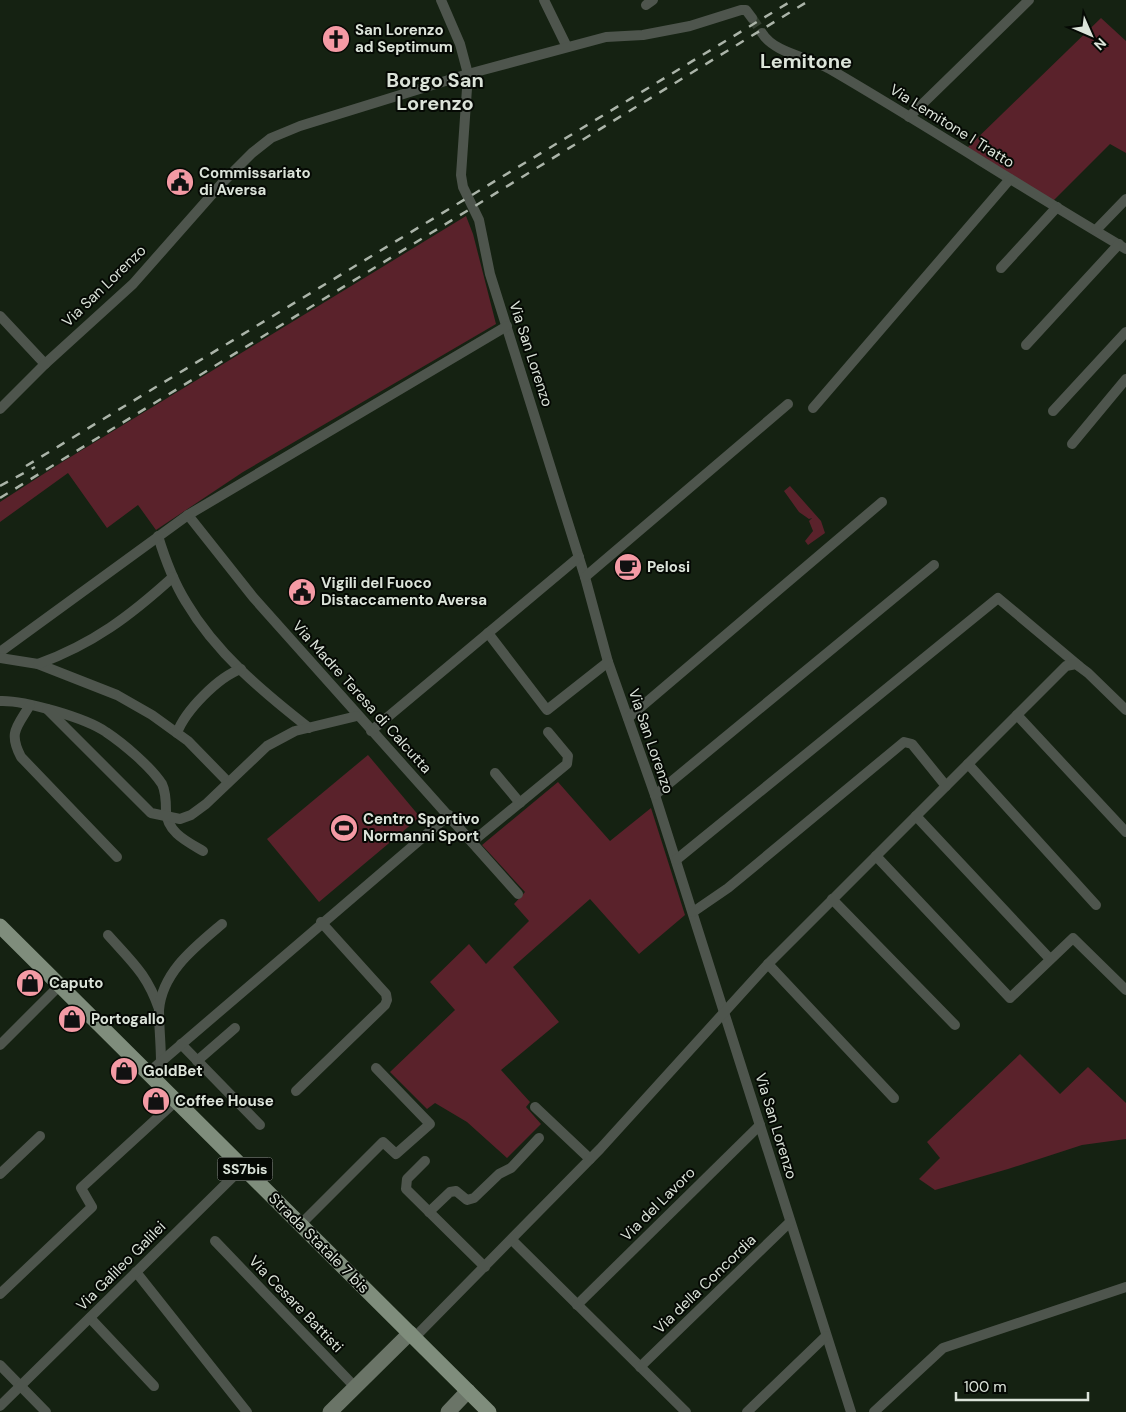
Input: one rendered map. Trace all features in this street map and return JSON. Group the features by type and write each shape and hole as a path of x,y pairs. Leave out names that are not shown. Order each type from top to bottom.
{"main road":[{"name":"Strada Statale 7 bis","path":"0,926 489,1412"}],"street":[{"name":"Via San Lorenzo","path":"441,0 460,44 468,74 461,175 462,187 478,220 490,274 579,557 608,662 655,795 693,912 851,1412"},
{"path":"544,0 566,47"},
{"path":"909,117 1030,0"},
{"path":"468,74 606,37 643,35 690,26 741,10 750,13 752,18"},
{"name":"Via Lemitone I Tratto","path":"762,33 771,44 815,61 1122,246"},
{"name":"Via San Lorenzo","path":"0,409 45,364 133,284 223,182 252,153 271,138 300,126 468,74"},
{"path":"813,408 1010,179"},
{"path":"1096,230 1126,199"},
{"path":"1001,268 1057,207"},
{"path":"1026,345 1122,246"},
{"path":"0,316 45,364"},
{"path":"0,652 188,515 507,326"},
{"path":"1053,411 1126,332"},
{"path":"1072,444 1126,379"},
{"path":"585,577 788,404"},
{"path":"628,718 882,502"},
{"name":"Via Madre Teresa di Calcutta","path":"188,515 253,597 518,894"},
{"path":"158,536 173,577 186,603 211,636 240,669 272,699 309,728"},
{"path":"371,731 579,557"},
{"path":"655,795 934,565"},
{"path":"38,664 91,642 146,602 173,577"},
{"path":"676,860 998,598 1088,673 1126,710"},
{"path":"488,634 547,710 608,662"},
{"path":"0,658 38,664 117,695 188,741 228,782"},
{"path":"330,1412 512,1240 590,1159 768,964 1066,666 1076,664 1088,673"},
{"path":"177,733 185,716 232,672 240,669"},
{"path":"0,701 12,700 30,705 88,722 106,731 155,774 163,787 167,818 174,831 203,851"},
{"path":"30,705 15,729 14,743 21,757 118,857"},
{"path":"47,710 152,813 167,818 180,819 191,815 267,746 296,731 358,716"},
{"path":"1017,715 1126,832"},
{"path":"472,842 567,764 568,756 548,732"},
{"path":"693,912 728,888 904,742 912,744 946,786"},
{"path":"968,764 1096,905"},
{"path":"495,773 520,803"},
{"path":"149,1072 321,922 449,815"},
{"path":"916,816 1050,958"},
{"path":"876,856 1010,998 1073,938 1126,990"},
{"path":"832,899 955,1025"},
{"path":"296,1091 385,1005 387,1000 386,994 321,922"},
{"path":"161,1062 160,1009 165,987 174,971 192,950 222,924"},
{"path":"108,936 144,975 151,986 160,1009"},
{"path":"768,964 894,1098"},
{"path":"0,1045 59,986"},
{"path":"197,1061 235,1028"},
{"path":"181,1044 260,1125"},
{"path":"301,1224 383,1142 396,1154 430,1124 376,1068"},
{"path":"0,1294 92,1207 81,1188 177,1100"},
{"path":"535,1107 590,1159"},
{"name":"Via del Lavoro","path":"577,1305 760,1125"},
{"path":"0,1174 40,1136"},
{"path":"430,1212 450,1192 456,1190 467,1200 474,1198 499,1174 511,1168 539,1138"},
{"path":"425,1161 407,1179 406,1189 485,1267"},
{"name":"Via Galileo Galilei","path":"0,1406 243,1167"},
{"name":"Via della Concordia","path":"640,1367 790,1222"},
{"path":"512,1240 686,1412"},
{"name":"Via Cesare Battisti","path":"215,1241 355,1387"},
{"path":"136,1272 247,1412"},
{"path":"874,1412 943,1348 1126,1287"},
{"path":"90,1318 154,1386"},
{"path":"747,1412 826,1336"},
{"path":"0,1365 46,1412"},
{"path":"448,1412 468,1391"}],"shaded area":[{"path":"1101,18 1126,41 1126,153 1110,144 1053,201 967,148"},
{"path":"466,216 473,234 496,324 243,472 156,530 138,505 107,528 68,473 0,522 0,502 59,464"},
{"path":"790,486 821,521 825,533 808,545 805,541 813,531 809,521 812,518 809,519 799,512 784,491"},
{"name":"Centro Sportivo Normanni Sport","path":"368,755 420,817 319,902 267,839"},
{"path":"558,782 610,841 651,808 685,915 639,954 590,899 513,967 559,1022 501,1070 530,1102 526,1107 541,1124 507,1158 467,1122 435,1103 427,1109 390,1072 455,1010 430,982 469,944 486,964 529,921 514,904 525,892 482,845"},
{"path":"1020,1054 1060,1094 1088,1067 1126,1103 1126,1139 1082,1145 935,1190 919,1179 940,1158 927,1142"}],"tunnel":[{"path":"752,18 762,33"}],"railway":[{"path":"26,466 793,0"},
{"path":"0,498 810,0"},
{"path":"0,486 35,467"}],"place":[{"name":"San Lorenzo ad Septimum","path":"336,39"},
{"name":"Commissariato di Aversa","path":"180,182"},
{"name":"Pelosi","path":"628,567"},
{"name":"Vigili del Fuoco Distaccamento Aversa","path":"302,592"},
{"name":"Centro Sportivo Normanni Sport","path":"344,828"},
{"name":"Caputo","path":"30,983"},
{"name":"Portogallo","path":"72,1019"},
{"name":"GoldBet","path":"124,1071"},
{"name":"Coffee House","path":"156,1101"}],"district":[{"name":"Lemitone","path":"806,61"},
{"name":"Borgo San Lorenzo","path":"435,92"}]}
